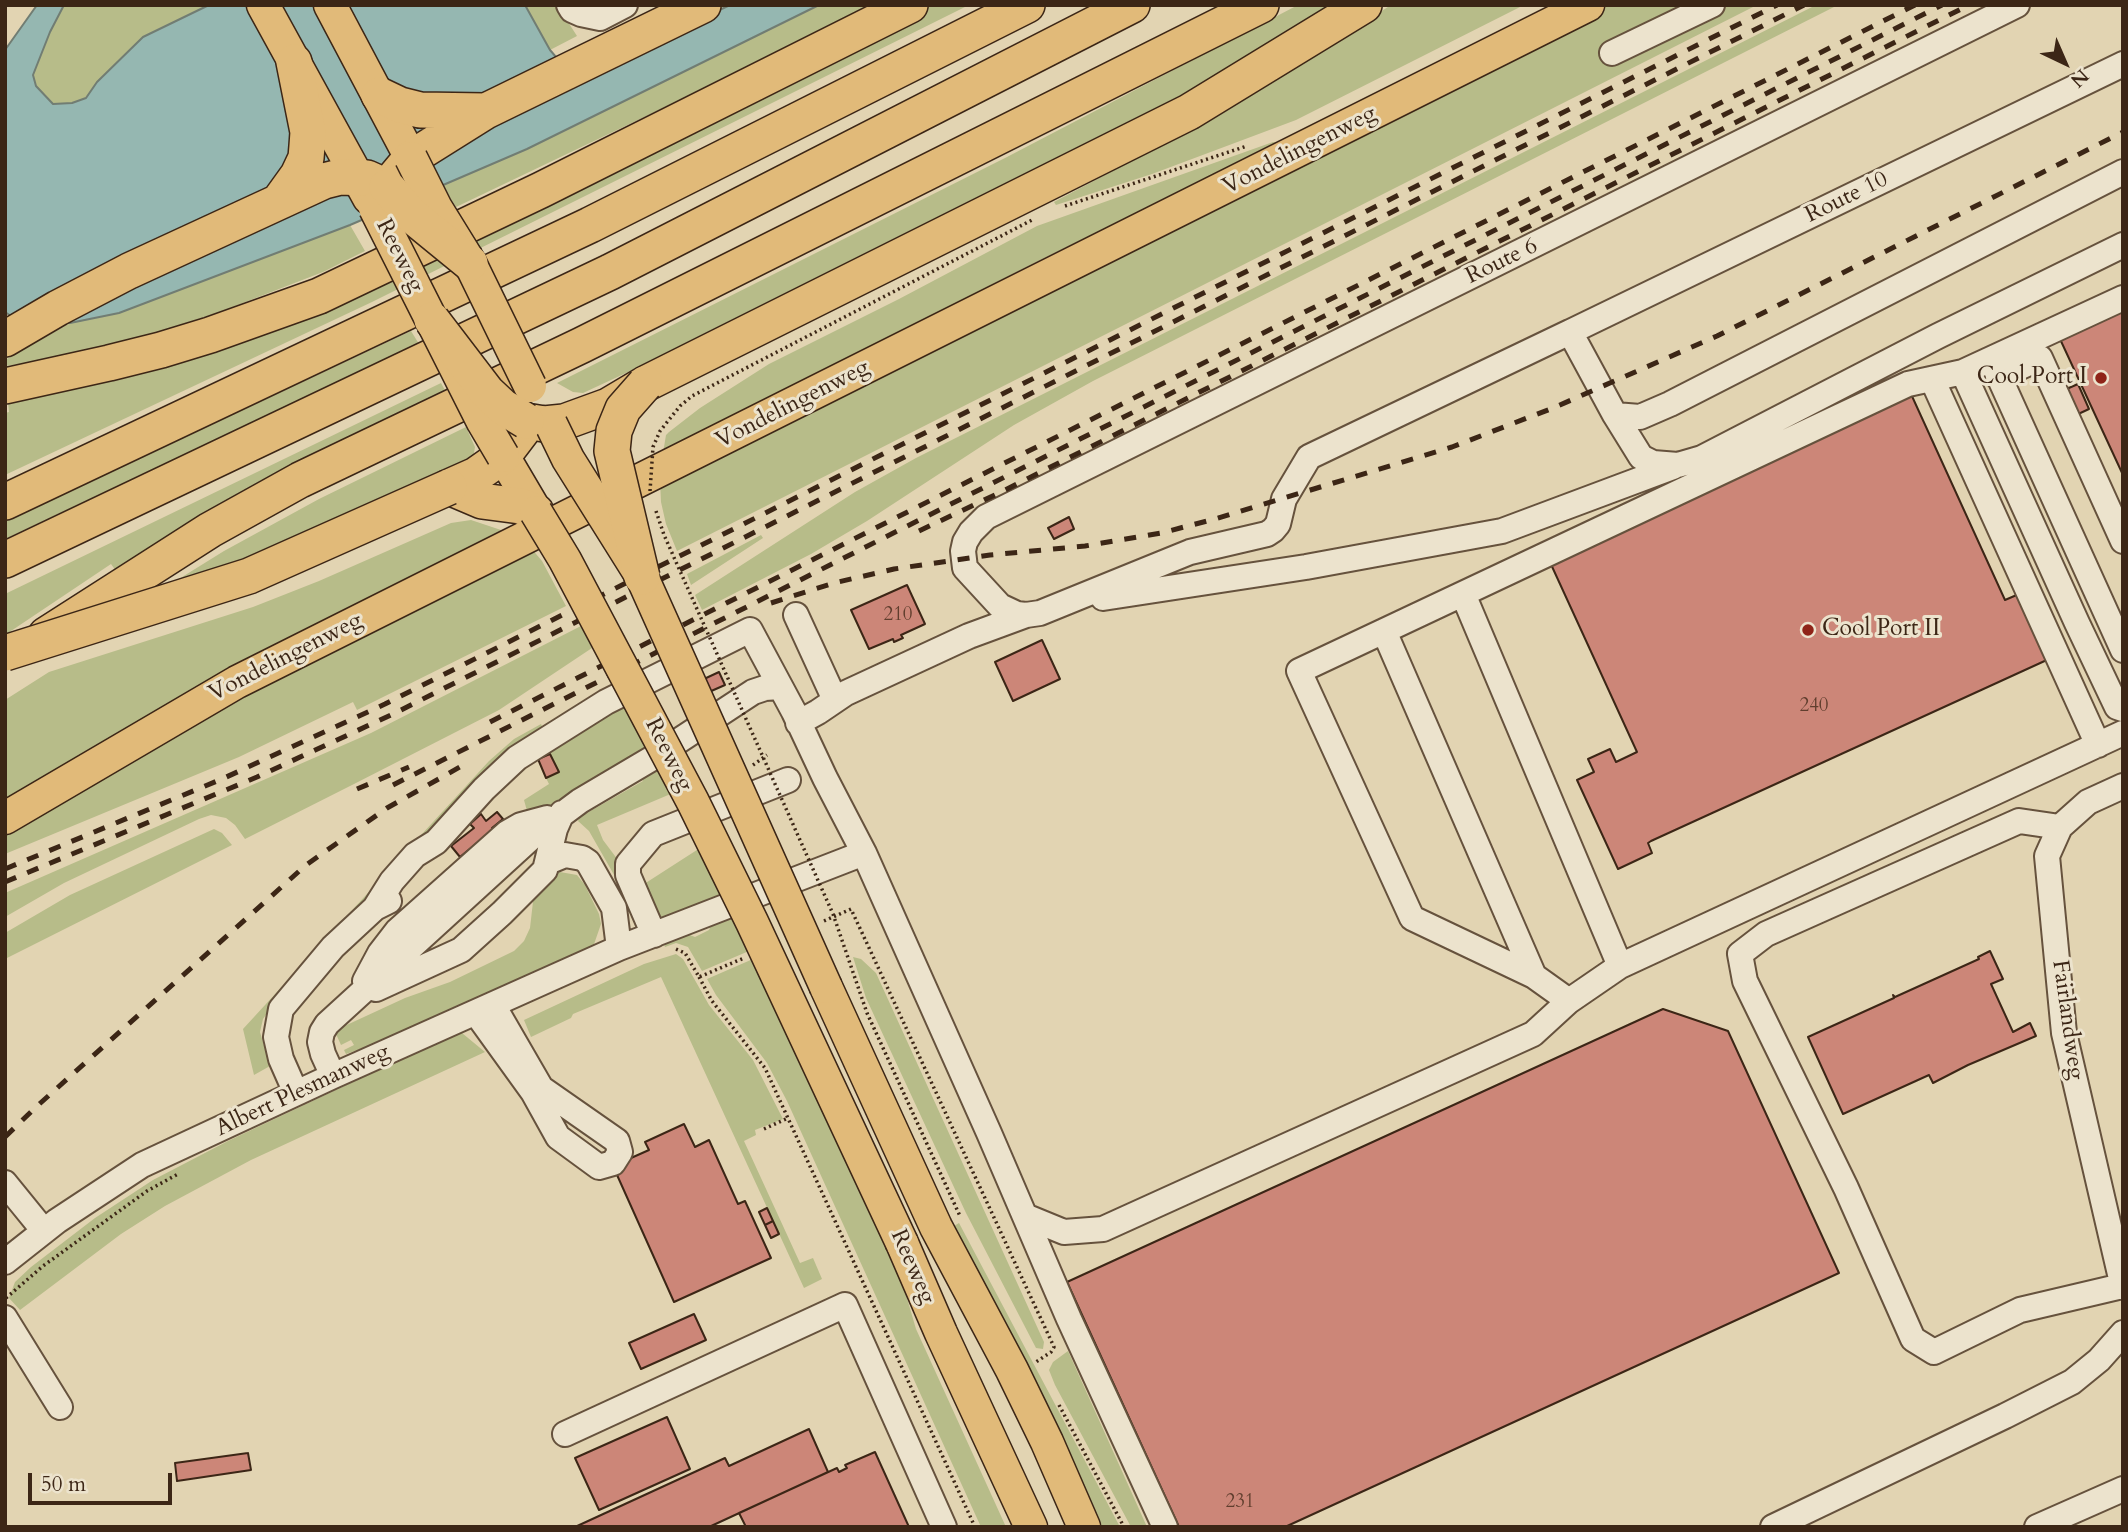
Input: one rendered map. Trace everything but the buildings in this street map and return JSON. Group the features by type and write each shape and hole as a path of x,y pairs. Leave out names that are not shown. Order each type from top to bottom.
{"highway":[{"path":"372,191 411,158 485,111 703,5"},
{"path":"5,386 173,346 319,296 541,190 909,5"},
{"path":"5,502 590,225 1027,5"},
{"path":"5,560 610,272 1132,5"},
{"path":"5,662 187,544 300,480 594,339 1261,5"},
{"path":"432,320 487,393 503,407 538,423 564,422 595,412 645,384 1034,209 1364,5"},
{"path":"280,200 298,175 306,158 308,132 294,62"},
{"path":"379,95 400,105 420,110 485,111"},
{"path":"5,339 129,271 280,200 340,177 372,191 410,214 470,263"},
{"path":"642,577 612,451 614,431 623,409 645,384"},
{"path":"530,386 538,423"},
{"path":"5,653 249,576 476,475 503,456 519,438 538,423"},
{"path":"449,487 482,501 520,506 536,512"}],"main road":[{"name":"Reeweg","path":"263,5 335,135 372,191 483,422 571,572 693,802 902,1243 1031,1527"},
{"path":"330,5 436,208 470,263 530,386"},
{"name":"Vondelingenweg","path":"5,818 237,682 1588,5"},
{"name":"Reeweg","path":"538,423 568,459 642,577 778,883 948,1222 1084,1527"}],"street":[{"path":"569,5 580,14 600,18 625,5"},
{"path":"1612,53 1712,5"},
{"name":"Route 6","path":"1026,615 1000,606 965,568 965,542 986,517 2017,5"},
{"name":"Route 10","path":"1061,605 1190,552 1273,530 1278,524 1287,492 1309,457 2123,64"},
{"path":"1615,415 1640,417 1670,404 2123,172"},
{"path":"798,723 846,693 969,636 1061,605 1306,567 1502,531 1702,458 1938,336 2123,245"},
{"path":"1994,368 2123,298"},
{"path":"1570,332 1641,457 1653,463 1678,465"},
{"path":"1569,1001 1534,976 1412,918 1299,671 1908,384 2040,358 2123,541"},
{"path":"1994,368 2123,650"},
{"path":"1963,372 2077,623 2118,707 2123,709"},
{"path":"1932,379 2098,745"},
{"path":"1463,594 1620,966"},
{"path":"796,615 835,700"},
{"path":"296,1093 281,1059 276,1037 281,1009 333,947 375,908 392,881 415,855 436,842 499,774 536,744 606,702 750,630 864,853 1069,1319 1165,1527"},
{"path":"1384,631 1534,976"},
{"path":"332,1076 320,1042 322,1032 511,855 753,692 780,687"},
{"path":"1025,1216 1064,1232 1103,1229 1533,1034 1569,1001 1620,966 2123,733"},
{"path":"663,943 628,876 628,864 653,834 788,780"},
{"name":"Fairlandweg","path":"2122,1287 2064,1033 2047,856 2060,827 2088,802 2123,786"},
{"path":"2060,827 2019,821 1766,934 1740,954 1745,981 1846,1188 1913,1339 1934,1352 2020,1310 2122,1287"},
{"path":"356,998 470,944 534,881 548,862 558,824"},
{"path":"420,970 534,860 558,824"},
{"name":"Albert Plesmanweg","path":"5,1262 44,1231 142,1165 332,1076 618,948 663,943 864,853"},
{"path":"548,862 565,855 582,858 587,862 614,908 618,948"},
{"path":"484,1009 541,1088 617,1141 620,1152 613,1163 599,1167 558,1137 484,1009"},
{"path":"5,1183 44,1231"},
{"path":"565,1434 845,1305 944,1527"},
{"path":"5,1318 61,1407"},
{"path":"1773,1527 2072,1382 2099,1360 2123,1334"},
{"path":"2037,1527 2123,1489"}],"path":[{"name":"Vondelingenweg","path":"1056,210 1248,145"},
{"path":"948,1222 867,1013 833,914 664,535 650,490 653,447 660,431 680,406 692,396 1034,209"},
{"path":"814,926 851,909 1054,1346 1051,1352 1036,1362"},
{"path":"663,943 685,953 712,1001 765,1068 975,1527"},
{"path":"699,977 751,955"},
{"path":"764,1129 788,1118"},
{"path":"5,1299 43,1266 148,1191 179,1174"},
{"path":"1055,1396 1124,1527"}],"green space":[{"path":"64,5 209,5 143,37 98,82 86,98 72,103 53,104 36,86 33,75"},
{"path":"525,5 557,5 577,36 550,50"},
{"path":"819,5 869,5 778,53 456,207 442,185 528,149"},
{"path":"932,5 969,5 372,302 5,475 5,413 9,412 8,403 498,224"},
{"path":"1298,5 1341,5 1157,114 852,268 583,393 573,392 557,383 1007,157"},
{"path":"1391,5 1524,5 1296,120 1152,174 1056,205 1054,202 1228,110"},
{"path":"1608,5 1757,5 677,551 666,524 660,480"},
{"path":"1816,5 1838,5 1093,381 1014,425 867,521 811,554 702,610 695,595 855,492 916,458"},
{"path":"1273,142 1282,143 1044,258 663,453 669,432 700,408 769,364 1037,226"},
{"path":"350,225 365,251 323,272 217,313 145,336 56,359 5,366 5,360 70,323 119,313"},
{"path":"411,331 419,344 5,539 5,521"},
{"path":"441,383 447,394 116,571 111,564 5,635 5,594"},
{"path":"466,427 475,447 473,459 467,465 137,605 224,551 319,499"},
{"path":"471,520 507,532 5,803 5,700 49,672 253,607 451,523"},
{"path":"761,535 763,538 691,585 687,574"},
{"path":"531,548 542,561 566,606 357,710 353,702 239,757 5,854 5,829 188,720"},
{"path":"581,626 592,648 499,710 354,784 245,839 226,818 211,815 199,819 64,883 5,917 5,893 371,733"},
{"path":"624,703 649,749 572,791 573,794 547,814 527,811 524,800 549,784 546,778 558,772 550,754 552,750"},
{"path":"541,724 543,728 512,747 493,765 270,1009 263,1019 260,1032 270,1066 254,1075 243,1029 489,761 514,739"},
{"path":"657,764 673,793 597,825 603,840 618,860 641,924 636,930 629,901 589,831 578,821 583,811 585,814 643,781 639,774"},
{"path":"214,829 222,833 232,845 5,959 5,933 70,895"},
{"path":"700,848 723,896 661,924 641,886"},
{"path":"560,872 577,875 599,914 601,924 592,950 430,1024 346,1054 344,1050 354,1045 351,1040 341,1045 336,1034 338,1029 405,998 450,982 514,951 524,941 530,928 534,893"},
{"path":"731,914 749,951 702,971 688,947 676,943 665,947 664,943 687,934 695,937 709,930 712,923"},
{"path":"676,954 683,959 709,1005 753,1060 783,1119 755,1130 756,1135 744,1141 800,1263 813,1258 822,1279 804,1288 661,977 573,1014 571,1018 531,1037 524,1020 644,964"},
{"path":"853,957 861,959 876,973 1044,1342 1043,1349 1036,1348 966,1213 866,998"},
{"path":"753,959 902,1281 916,1329 1006,1527 981,1527 787,1101 767,1063 707,979"},
{"path":"462,1033 485,1052 251,1160 165,1206 121,1234 20,1310 9,1298 15,1282 31,1267 95,1218 153,1180 228,1141 452,1035"},
{"path":"959,1223 1120,1527 1102,1527 1049,1409 954,1226"},
{"path":"1068,1351 1147,1527 1131,1527 1055,1385 1049,1370 1053,1362"}],"water":[{"path":"37,5 64,5 33,75 36,86 53,104 72,103 86,98 97,82 143,37 209,5 525,5 550,50 583,75 730,5 819,5 527,149 350,225 119,313 70,323 14,318 5,312 5,50"}],"railway":[{"path":"5,869 222,779 385,704 1777,5"},
{"path":"5,882 257,777 391,715 1804,5"},
{"path":"490,722 1915,5"},
{"path":"393,785 1942,5"},
{"path":"919,531 1969,5"},
{"path":"771,603 834,583 894,569 990,555 1085,546 1161,533 1452,447 1553,408 1717,336 2123,132"},
{"path":"5,1137 306,865 387,808 467,763"},
{"path":"357,789 409,767"}],"place":[{"name":"Cool Port I","path":"2101,378"},
{"name":"Cool Port II","path":"1808,630"}]}
